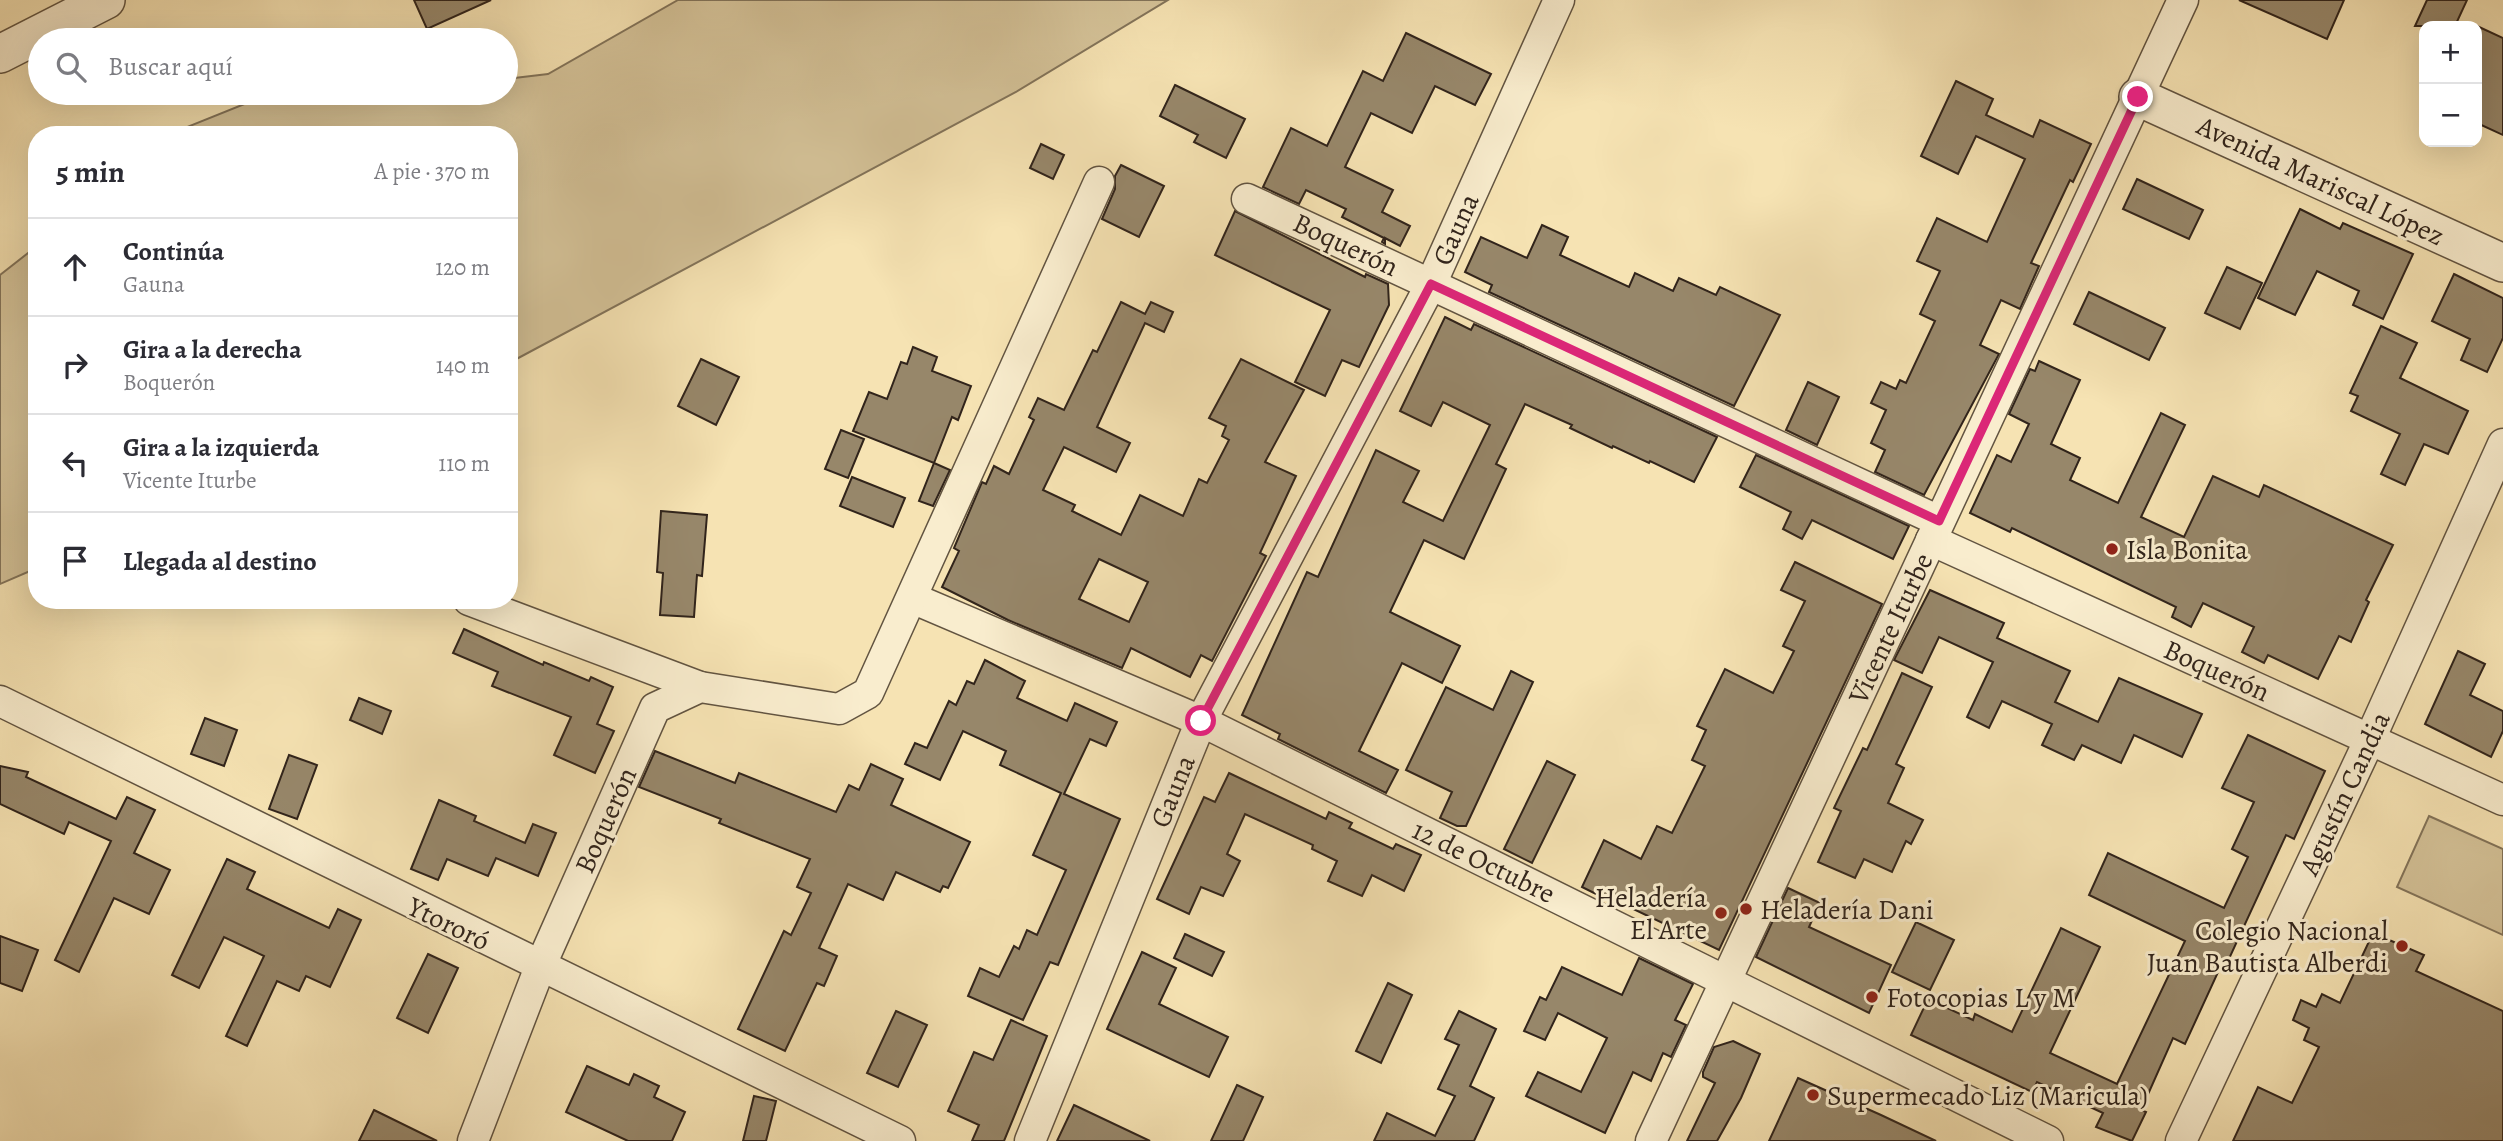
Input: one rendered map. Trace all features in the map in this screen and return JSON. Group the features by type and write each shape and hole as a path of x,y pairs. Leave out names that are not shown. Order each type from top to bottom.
{"street":[{"path":"51,28 106,0"},
{"name":"Gauna","path":"1030,1141 1201,721 1431,284 1559,0"},
{"name":"Vicente Iturbe","path":"1651,1141 2183,0"},
{"path":"0,54 28,40"},
{"name":"Avenida Mariscal López","path":"2138,97 2503,263"},
{"path":"493,609 700,687 839,709 868,693 1099,182"},
{"name":"Boquerón","path":"1247,199 1431,284 1935,530 2503,800"},
{"name":"Agustín Candia","path":"2181,1141 2370,739 2503,444"},
{"name":"12 de Octubre","path":"912,598 1201,721 2048,1141"},
{"name":"Boquerón","path":"473,1141 540,968 654,708 700,687"},
{"name":"Ytororó","path":"0,701 540,968 900,1141"}],"shaded area":[{"path":"678,0 1168,0 1016,92 518,358 518,126 190,126 242,105 518,105 518,78 548,74"},
{"path":"28,253 28,572 0,584 0,275"},
{"path":"2429,816 2503,849 2503,935 2397,887"}],"building":[{"path":"414,0 491,0 429,28 427,28"},
{"path":"2239,0 2344,0 2327,39"},
{"path":"2427,0 2467,0 2457,21 2419,21 2419,26 2415,26"},
{"path":"2482,28 2503,38 2503,135 2482,125"},
{"path":"1406,33 1491,74 1475,105 1435,86 1412,133 1371,113 1345,167 1393,190 1382,212 1410,226 1400,246 1385,238 1385,244 1382,242 1384,238 1342,217 1346,209 1306,190 1299,204 1263,187 1291,128 1327,146 1363,71 1383,81"},
{"path":"1956,81 1993,99 1986,115 2033,137 2040,120 2091,144 2073,182 2070,180 2031,263 2039,266 2020,309 2001,300 1980,345 1999,354 1924,495 1875,472 1885,450 1871,443 1886,410 1871,403 1881,382 1896,389 1900,380 1906,383 1935,321 1920,314 1940,271 1917,261 1937,218 1987,242 2025,159 1976,136 1958,174 1921,156"},
{"path":"1175,85 1245,119 1226,158 1194,142 1198,135 1160,116"},
{"path":"1041,144 1064,155 1053,179 1030,168"},
{"path":"1121,165 1164,186 1139,237 1102,219 1115,189 1115,176"},
{"path":"2137,179 2203,210 2189,239 2123,209"},
{"path":"2300,209 2340,229 2343,223 2413,254 2383,319 2353,305 2359,291 2317,271 2295,315 2258,298"},
{"path":"1235,211 1365,277 1366,274 1388,284 1389,305 1359,367 1342,360 1325,396 1295,382 1330,310 1215,255"},
{"path":"1542,225 1568,237 1560,255 1629,287 1635,273 1673,291 1679,278 1716,295 1720,287 1780,315 1734,406 1489,292 1492,285 1465,272 1481,237 1527,258"},
{"path":"2227,267 2262,283 2240,329 2205,313"},
{"path":"2454,274 2503,298 2503,338 2487,372 2461,360 2470,339 2432,321"},
{"path":"2089,292 2165,328 2149,360 2074,324"},
{"path":"1121,302 1145,314 1151,302 1173,312 1164,332 1145,323 1097,427 1130,443 1116,472 1064,447 1043,490 1075,505 1072,511 1121,535 1140,495 1183,516 1199,479 1207,483 1229,440 1222,436 1226,426 1209,418 1241,359 1304,390 1265,462 1296,476 1260,553 1266,556 1212,661 1201,655 1190,677 1131,648 1122,668 1008,620 942,587 959,551 954,548 982,482 986,484 994,466 1009,474 1034,420 1029,417 1038,398 1064,410 1093,350 1097,352","holes":["1099,559 1148,582 1129,622 1079,599"]},
{"path":"1445,317 1471,330 1474,324 1717,437 1694,482 1650,461 1649,463 1613,446 1612,448 1570,428 1572,425 1525,404 1496,464 1506,469 1464,559 1424,540 1390,612 1460,646 1442,683 1402,663 1359,751 1398,770 1386,793 1278,739 1280,734 1242,715 1307,572 1318,577 1376,450 1419,471 1403,502 1443,521 1490,425 1443,402 1431,426 1400,411"},
{"path":"2381,326 2417,343 2400,378 2468,411 2448,454 2424,444 2405,485 2381,474 2400,434 2351,411 2358,396 2350,393"},
{"path":"913,347 937,357 932,371 971,386 958,420 952,417 934,463 853,431 869,392 887,399 901,362 907,364"},
{"path":"701,359 739,377 716,425 678,406"},
{"path":"2039,361 2080,380 2051,444 2080,458 2070,480 2118,503 2161,413 2185,425 2141,517 2184,537 2213,476 2259,497 2264,485 2393,545 2366,600 2369,602 2351,642 2339,636 2318,679 2268,655 2264,663 2242,652 2254,627 2203,603 2191,627 2172,617 2176,607 2012,528 2010,532 1970,513 1997,455 2011,462 2029,424 2009,414 2030,369 2035,371"},
{"path":"1808,382 1839,397 1817,445 1786,430"},
{"path":"841,430 864,439 848,478 825,469"},
{"path":"1756,455 1909,526 1893,559 1812,520 1802,539 1783,529 1791,512 1740,487"},
{"path":"934,463 950,470 933,506 919,501"},
{"path":"852,477 905,498 893,527 840,506"},
{"path":"661,511 707,515 702,576 697,575 694,617 660,615 663,573 657,572"},
{"path":"1795,562 1882,604 1719,950 1582,887 1604,840 1641,859 1657,826 1672,833 1705,766 1692,760 1706,730 1697,726 1725,669 1773,693 1794,651 1783,646 1805,601 1781,590"},
{"path":"1930,590 2004,623 1997,638 2070,671 2055,702 2098,722 2119,678 2202,714 2182,757 2134,735 2121,763 2082,745 2074,760 2042,745 2052,724 2002,701 1989,728 1967,717 1993,662 1939,637 1922,673 1894,660"},
{"path":"464,629 543,665 544,662 589,681 591,677 613,687 597,724 614,731 595,773 554,755 571,717 492,686 498,672 453,653"},
{"path":"2458,651 2485,664 2470,695 2503,711 2503,731 2491,757 2425,724"},
{"path":"985,660 1025,681 1017,698 1067,721 1075,703 1117,722 1106,746 1090,739 1064,794 1120,819 1058,965 1050,962 1023,1020 968,996 980,968 999,977 1014,946 1019,949 1027,930 1037,935 1066,870 1033,855 1061,793 1000,765 1006,751 963,731 940,780 905,764 915,743 927,748 949,701 956,705 967,681 974,684"},
{"path":"1511,671 1533,682 1466,826 1457,826 1440,818 1452,792 1406,770 1446,687 1493,710"},
{"path":"1902,673 1932,687 1896,764 1904,768 1888,803 1923,820 1911,844 1906,841 1892,872 1864,859 1855,878 1818,862 1841,811 1834,808 1863,748 1867,750"},
{"path":"359,698 391,711 382,734 350,720"},
{"path":"205,718 237,730 224,766 191,754"},
{"path":"2248,735 2325,771 2294,839 2286,835 2228,961 2224,959 2185,1044 2173,1038 2141,1110 2146,1112 2132,1141 2096,1127 2103,1113 2037,1082 2032,1092 1911,1035 1928,999 1973,1020 1975,1014 2012,1032 2061,928 2100,947 2050,1053 2117,1084 2185,941 2089,895 2108,853 2224,908 2248,857 2232,849 2254,802 2222,788"},
{"path":"655,751 735,783 739,773 836,812 849,785 859,790 871,764 903,779 891,805 970,842 948,888 943,886 940,892 896,872 883,900 848,884 819,948 837,956 824,986 817,983 785,1051 738,1029 784,931 791,935 811,893 797,887 810,859 719,823 721,819 639,787"},
{"path":"289,755 317,765 297,819 269,809"},
{"path":"1547,761 1575,775 1532,863 1504,849"},
{"path":"0,766 28,772 26,777 116,819 127,797 155,810 134,853 170,870 149,914 114,898 79,972 55,960 111,841 69,822 64,834 0,804"},
{"path":"1229,773 1326,819 1329,812 1352,823 1349,828 1393,849 1396,844 1421,855 1404,891 1372,875 1362,896 1328,881 1337,861 1312,849 1313,845 1245,814 1227,854 1240,861 1223,896 1201,887 1189,914 1157,899 1204,797 1215,802"},
{"path":"439,800 476,816 474,821 525,843 533,824 556,833 538,876 496,858 488,876 447,859 438,880 411,869"},
{"path":"227,859 255,872 247,889 329,928 338,909 361,920 330,987 306,976 299,991 277,981 247,1046 226,1036 264,956 224,937 199,988 172,975"},
{"path":"1788,888 1820,903 1809,927 1891,965 1869,1013 1756,957"},
{"path":"1916,922 1954,940 1930,990 1892,972"},
{"path":"2373,933 2424,955 2416,971 2503,1011 2503,1141 2233,1141 2258,1087 2292,1103 2319,1047 2304,1040 2309,1028 2293,1020 2301,1000 2316,1007 2322,994 2340,1003"},
{"path":"1185,934 1224,952 1212,976 1174,958"},
{"path":"0,936 38,950 22,991 0,983"},
{"path":"1142,952 1176,968 1159,1004 1228,1037 1209,1077 1107,1029"},
{"path":"428,954 458,968 428,1033 397,1018"},
{"path":"1639,958 1693,984 1675,1020 1686,1025 1671,1057 1663,1053 1651,1081 1633,1072 1605,1133 1526,1096 1538,1072 1581,1092 1607,1038 1558,1013 1545,1040 1524,1031 1540,997 1546,1000 1562,967 1622,995"},
{"path":"1388,983 1412,995 1381,1063 1356,1051"},
{"path":"896,1011 927,1025 898,1087 867,1073"},
{"path":"1459,1011 1496,1029 1470,1086 1494,1098 1474,1141 1374,1141 1387,1113 1435,1136 1455,1096 1438,1089 1459,1045 1445,1039"},
{"path":"1011,1020 1047,1036 1004,1141 972,1141 979,1125 948,1111 974,1052 993,1060"},
{"path":"1733,1041 1760,1054 1741,1098 1717,1141 1687,1141 1715,1083 1703,1077 1714,1047"},
{"path":"587,1066 629,1085 634,1074 659,1086 654,1097 685,1112 672,1141 628,1141 566,1112"},
{"name":"Supermecado Liz (Maricula)","path":"1798,1078 1881,1115 1936,1141 1769,1141"},
{"path":"1237,1085 1263,1097 1243,1141 1211,1141"},
{"path":"754,1096 776,1101 766,1141 743,1141"},
{"path":"1074,1105 1150,1141 1057,1141"},
{"path":"374,1110 437,1141 359,1141"}],"place":[{"name":"Isla Bonita","path":"2112,549"},
{"name":"Heladería Dani","path":"1746,909"},
{"name":"Heladería El Arte","path":"1721,913"},
{"name":"Colegio Nacional Juan Bautista Alberdi","path":"2402,946"},
{"name":"Fotocopias L y M","path":"1872,997"},
{"name":"Supermecado Liz (Maricula)","path":"1813,1095"}],"route":[{"path":"1201,721 1431,284 1939,521 2138,97"}]}
